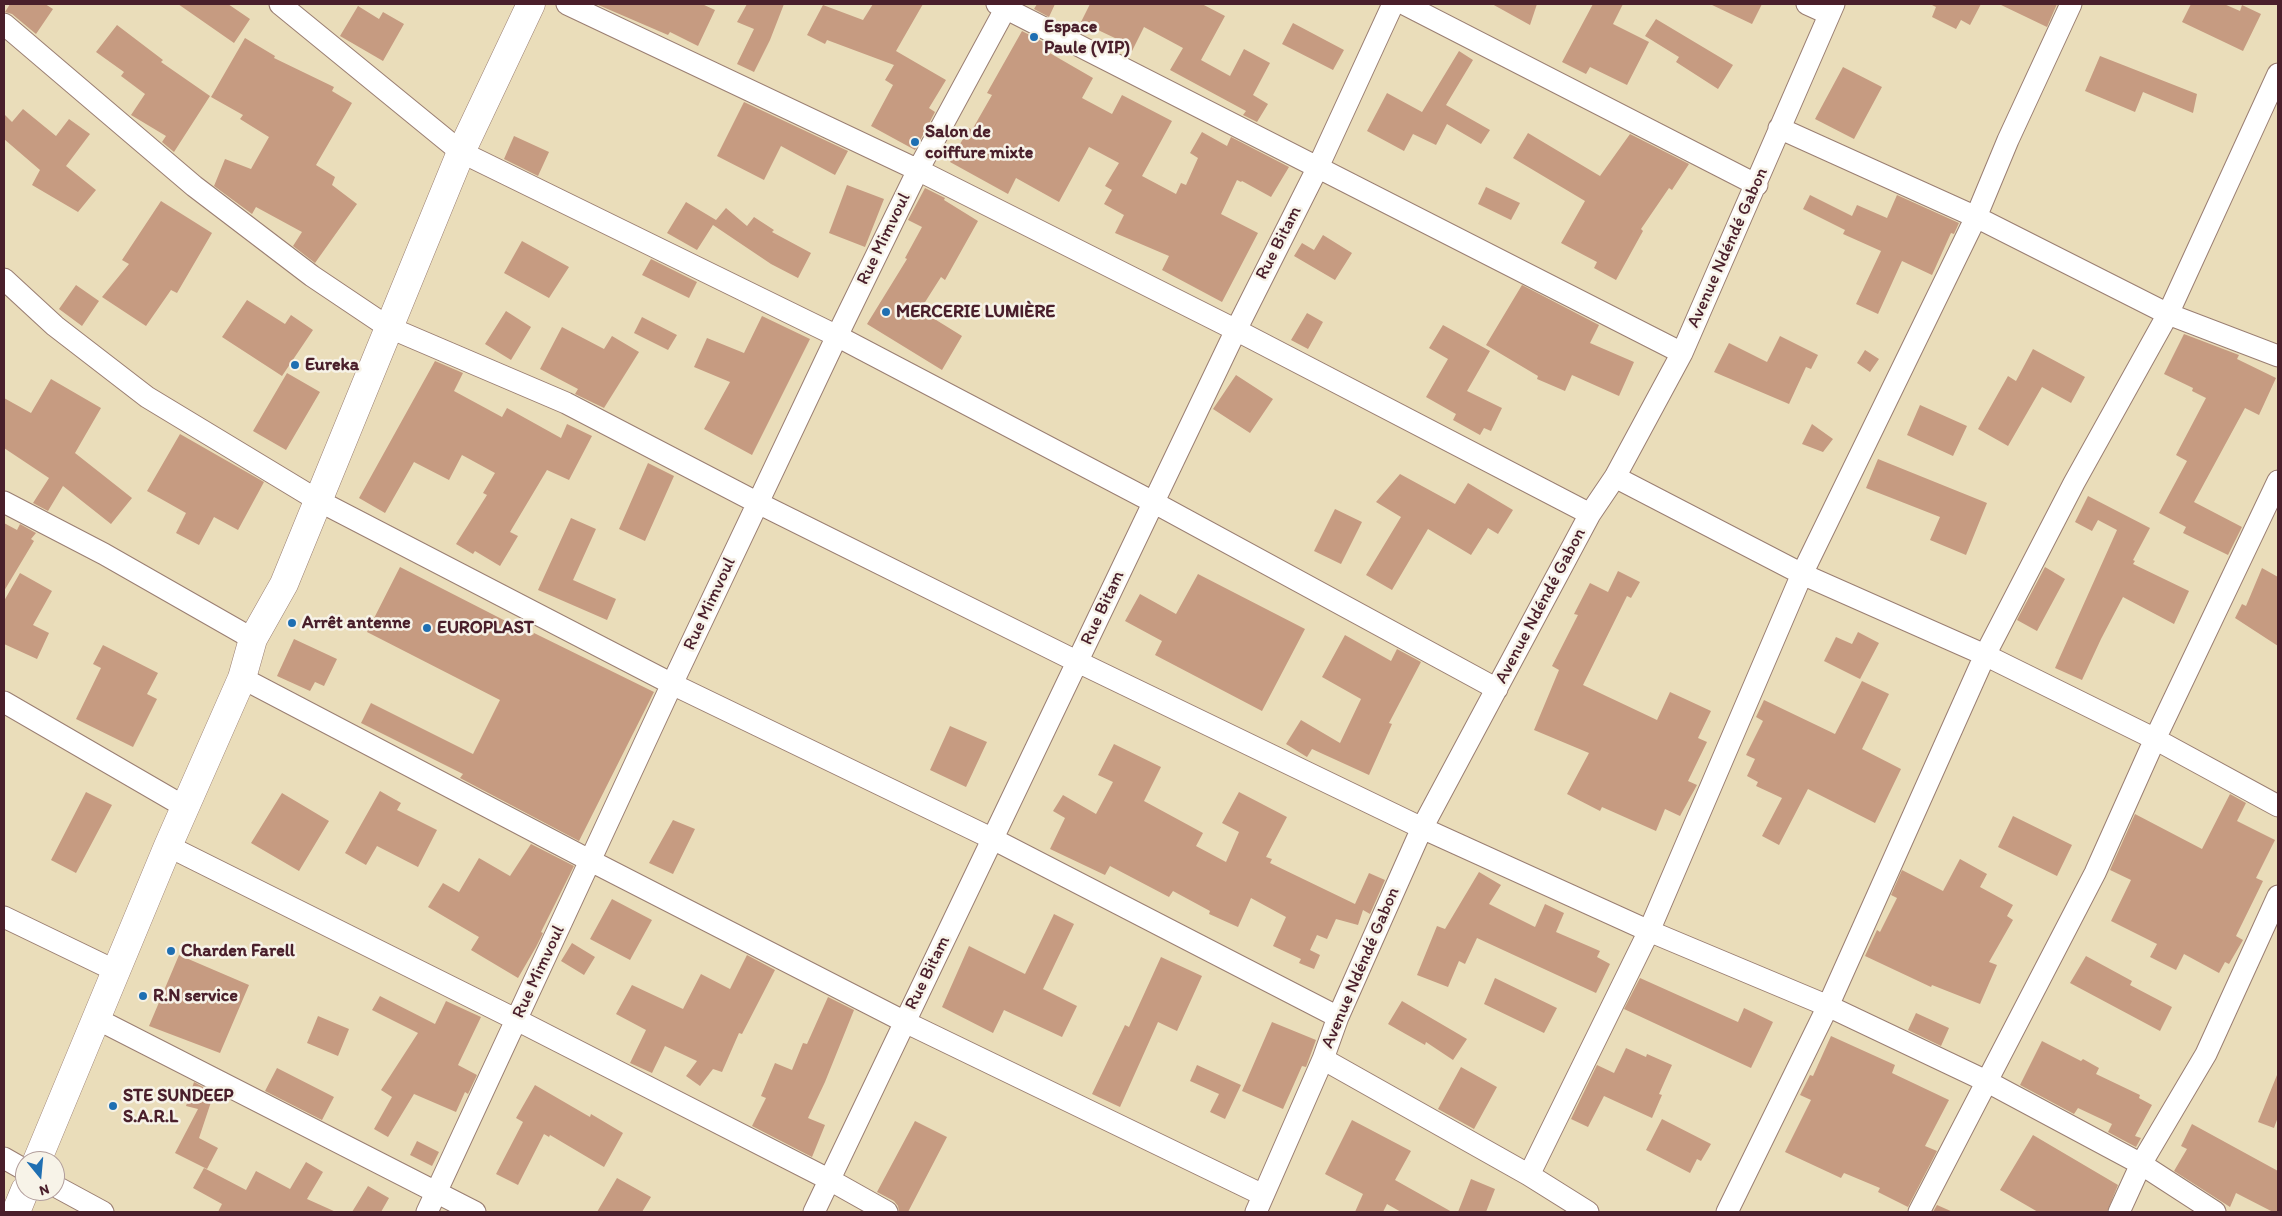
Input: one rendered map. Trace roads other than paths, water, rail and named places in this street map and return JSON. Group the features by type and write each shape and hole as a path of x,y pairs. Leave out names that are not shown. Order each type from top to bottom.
{"highway":[{"path":"41,1151 168,846 242,678 253,640 284,584 388,326 425,243 461,152 531,4"}],"street":[{"path":"280,4 461,152 837,336 1153,502 1497,689"},
{"path":"567,4 918,170 1236,330 1590,514"},
{"name":"Rue Bitam","path":"814,1212 1153,502 1236,330 1318,167 1392,4"},
{"path":"1404,4 1757,185"},
{"path":"1807,4 1831,9"},
{"path":"1529,1176 1649,930 1802,574 1976,217 2008,140 2072,4"},
{"path":"1004,5 1682,353"},
{"name":"Rue Mimvoul","path":"427,1212 592,861 672,684 837,336 918,170 1004,5"},
{"name":"Avenue Ndéndé Gabon","path":"1259,1204 1323,1059 1338,1017 1422,828 1590,514 1615,477 1682,353 1757,185 1779,128 1831,9"},
{"path":"4,24 194,186 312,276 388,326 566,403 758,503 1078,662 1422,828 1649,930 1828,1006 1986,1081 2141,1164 2215,1212"},
{"path":"1727,1212 1828,1006 1984,655 2074,483 2168,314 2278,74"},
{"path":"1779,128 1976,217 2168,314 2278,356"},
{"path":"4,279 55,326 147,397 318,501 672,684 993,839 1338,1017"},
{"path":"1615,477 1802,574 1984,655 2155,739 2278,806"},
{"path":"1918,1212 2095,873 2155,739 2278,481"},
{"path":"4,502 104,554 253,640"},
{"path":"242,678 592,861 1259,1204"},
{"path":"4,702 185,807"},
{"path":"168,846 517,1020 830,1180 887,1212"},
{"path":"2119,1212 2141,1164 2206,1054 2278,896"},
{"path":"4,917 116,971"},
{"path":"97,1019 476,1212"},
{"path":"1323,1059 1529,1176 1588,1212"},
{"path":"4,1158 15,1164"},
{"path":"65,1191 103,1212"}],"place":[{"name":"Espace Paule (VIP)","path":"1034,37"},
{"name":"Salon de coiffure mixte","path":"915,142"},
{"name":"MERCERIE LUMIÈRE","path":"886,312"},
{"name":"Eureka","path":"295,365"},
{"name":"Arrêt antenne","path":"292,623"},
{"name":"EUROPLAST","path":"427,628"},
{"name":"Charden Farell","path":"171,951"},
{"name":"R.N service","path":"143,996"},
{"name":"STE SUNDEEP S.A.R.L","path":"113,1106"}]}
